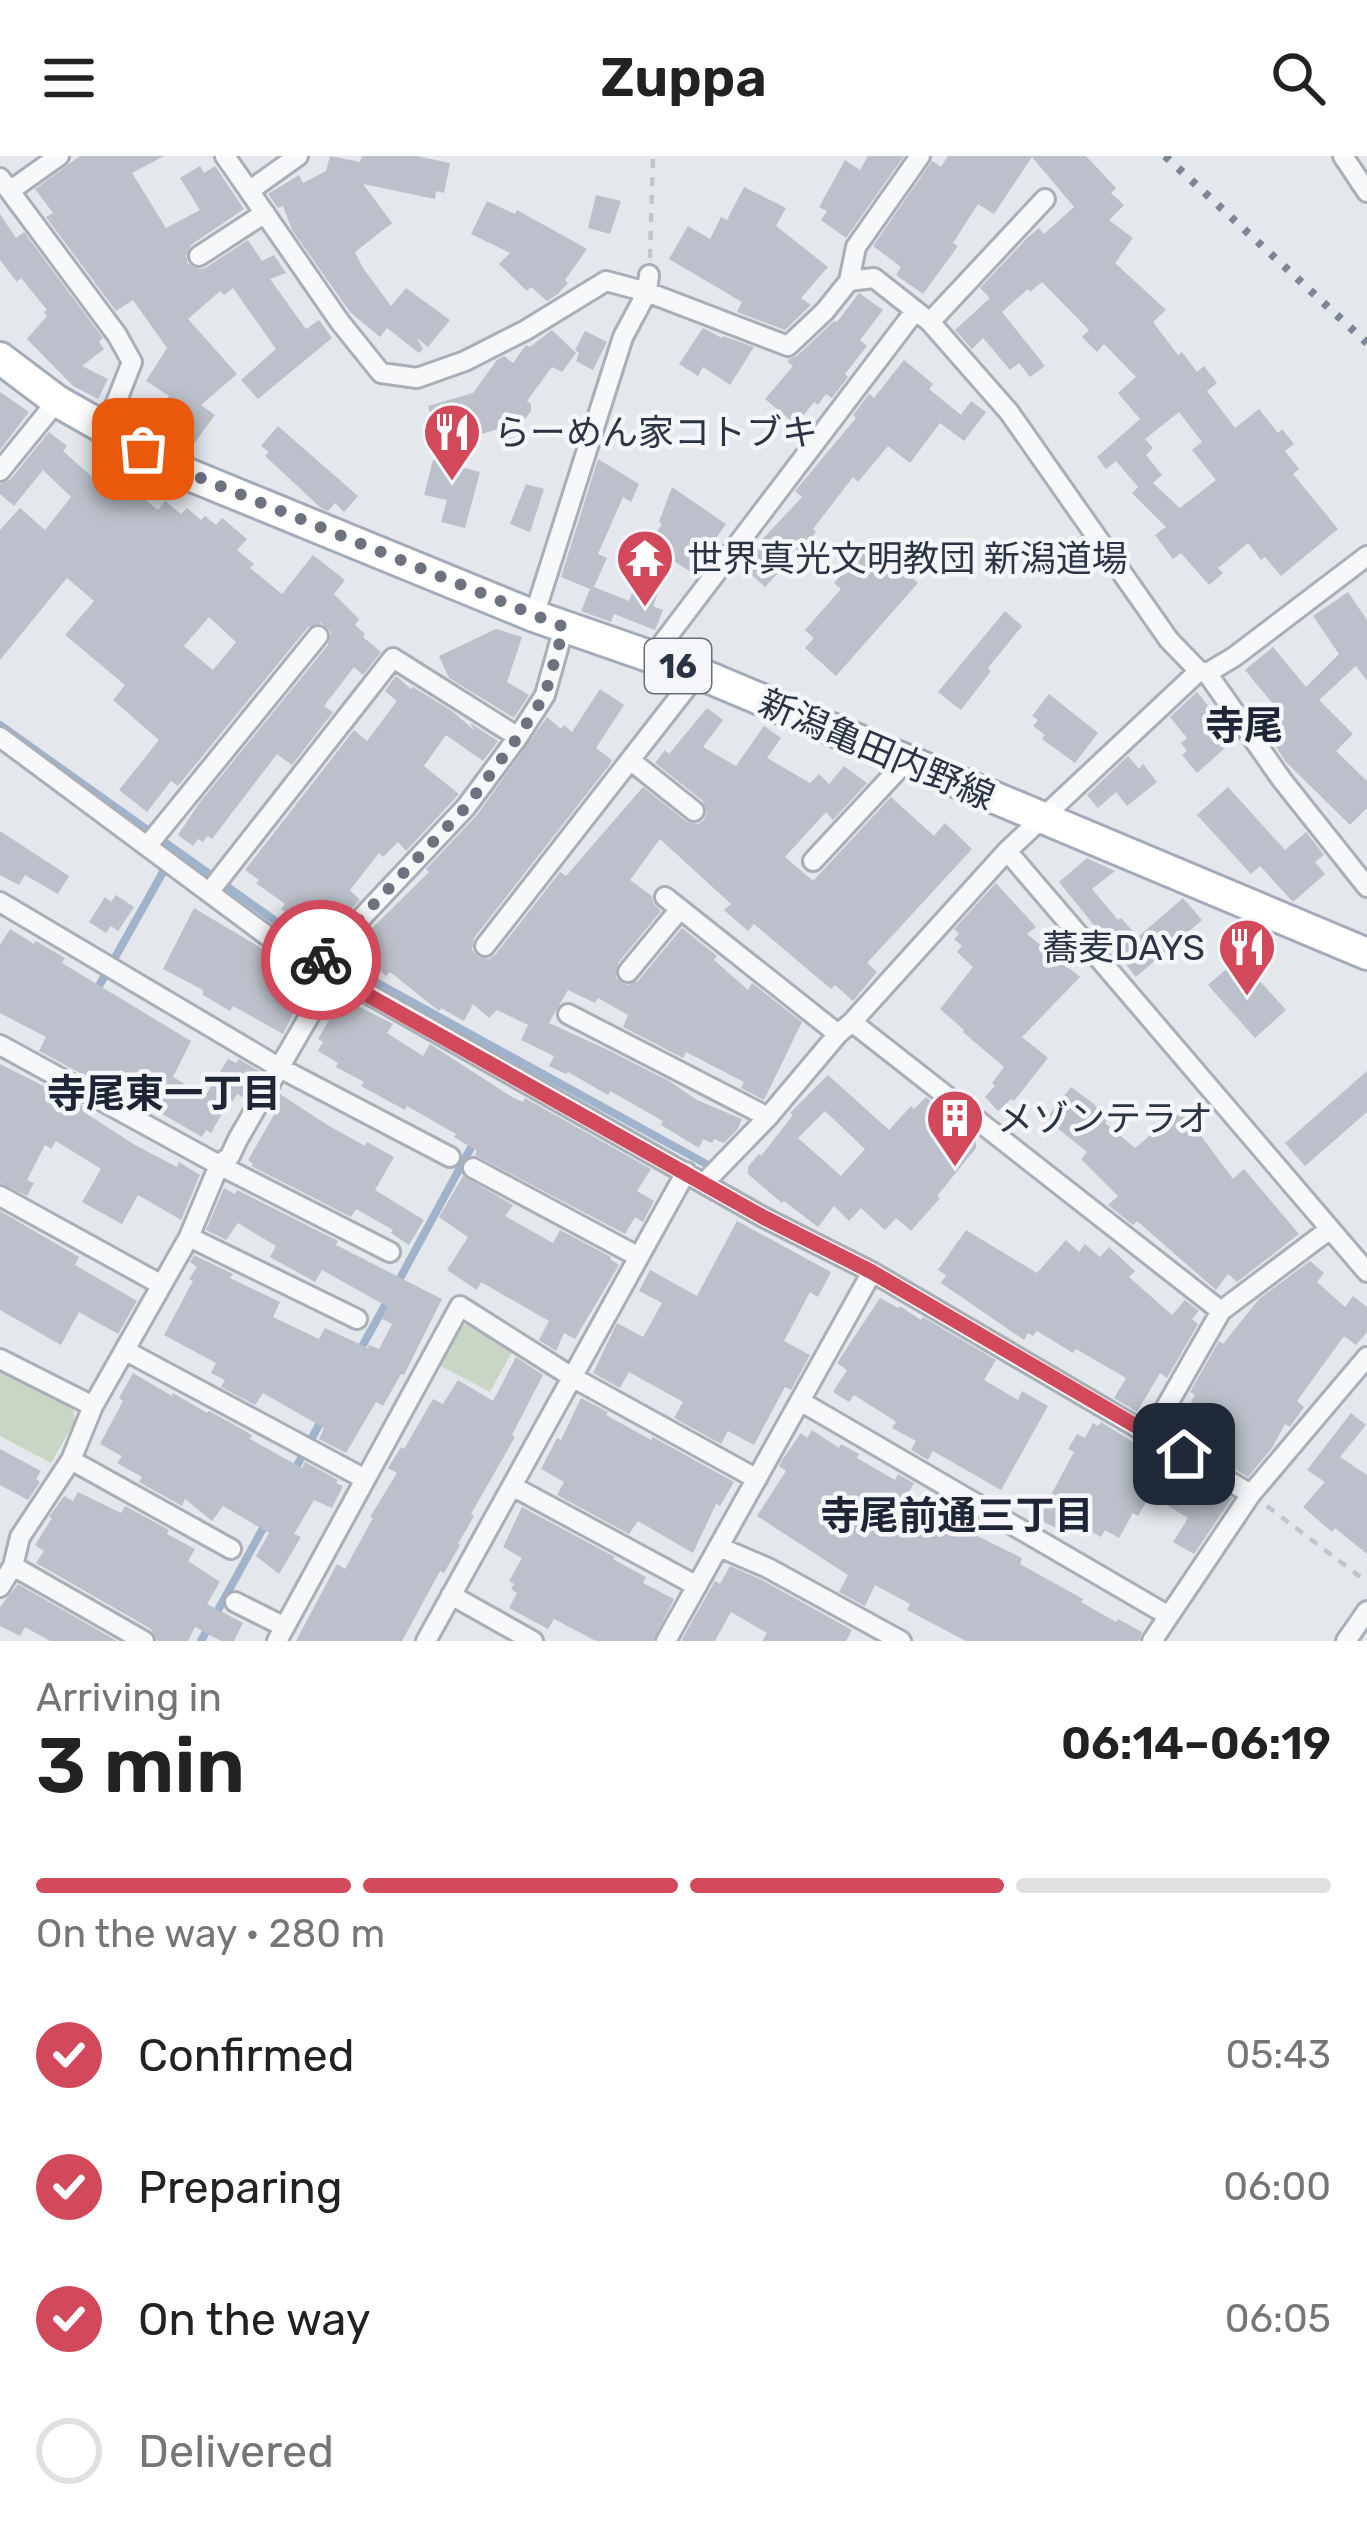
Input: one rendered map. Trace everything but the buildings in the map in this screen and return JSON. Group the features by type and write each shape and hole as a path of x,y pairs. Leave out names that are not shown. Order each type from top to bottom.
{"main road":[{"name":"新潟亀田内野線","path":"0,358 57,400 181,470 534,616 698,673 1367,954"}],"street":[{"path":"58,156 5,184 132,362 106,428"},
{"path":"224,156 381,373 417,378 465,362 606,281 648,283 788,346 849,281 856,247 920,156"},
{"path":"248,190 298,156"},
{"path":"1343,156 1367,192"},
{"path":"652,657 923,316 1045,199"},
{"path":"199,256 265,213"},
{"path":"849,281 874,278 923,316 1010,412 1168,640 1203,672 1367,887"},
{"path":"534,616 622,337 648,283"},
{"path":"0,471 57,400"},
{"path":"426,1641 639,1258 695,1178 768,1118 1006,850 1040,818 1203,672 1234,657 1367,556"},
{"path":"0,1587 13,1566 20,1537 71,1460 93,1406 189,1237 220,1166 280,1068 324,970 466,807 518,737 545,695 564,627"},
{"path":"148,845 318,636"},
{"path":"210,891 393,658 518,737"},
{"path":"485,946 698,673"},
{"path":"3,746 148,845 273,940 872,1272 1251,1494"},
{"path":"630,760 694,812"},
{"path":"813,861 906,761"},
{"path":"1006,850 1367,1272"},
{"path":"0,902 280,1068 450,1157"},
{"path":"628,973 673,903 1221,1311"},
{"path":"568,1014 768,1118"},
{"path":"0,1045 220,1166 390,1252"},
{"path":"473,1168 639,1258"},
{"path":"0,1196 160,1285"},
{"path":"1150,1435 1221,1311 1330,1229"},
{"path":"189,1237 357,1319"},
{"path":"666,1641 872,1272"},
{"path":"236,1601 281,1634 460,1306 572,1377 757,1479"},
{"path":"126,1351 365,1478"},
{"path":"1152,1641 1251,1494 1367,1357"},
{"path":"0,1358 93,1406"},
{"path":"800,1401 1169,1616"},
{"path":"71,1460 230,1550"},
{"path":"512,1486 697,1586"},
{"path":"0,1526 20,1537"},
{"path":"719,1546 901,1641"},
{"path":"13,1566 144,1641"},
{"path":"451,1595 533,1641"},
{"path":"1346,1641 1367,1611"}],"path":[{"path":"648,283 653,156"},
{"path":"1251,1494 1367,1582"}],"green space":[{"path":"472,1323 513,1350 490,1392 439,1365 459,1327"},
{"path":"0,1368 73,1407 75,1421 51,1463 0,1436"}],"waterway":[{"path":"0,725 312,947 708,1165"},
{"path":"95,993 167,865"},
{"path":"398,1282 474,1142"},
{"path":"360,1350 388,1300"},
{"path":"294,1471 321,1421"},
{"path":"201,1641 267,1521"}],"railway":[{"path":"1165,156 1367,343"}],"way so far":[{"path":"143,449 181,470 564,627 545,695 518,737 466,807 321,960"}],"place":[{"name":"らーめん家コトブキ","path":"452,483"},
{"name":"世界真光文明教団 新潟道場","path":"645,609"},
{"name":"蕎麦DAYS","path":"1247,998"},
{"name":"メゾンテラオ","path":"955,1169"}],"district":[{"name":"寺尾","path":"1244,725"},
{"name":"寺尾東一丁目","path":"164,1093"},
{"name":"寺尾前通三丁目","path":"957,1515"}],"route":[{"path":"321,960 316,966 763,1217 872,1272 1184,1454"}]}
